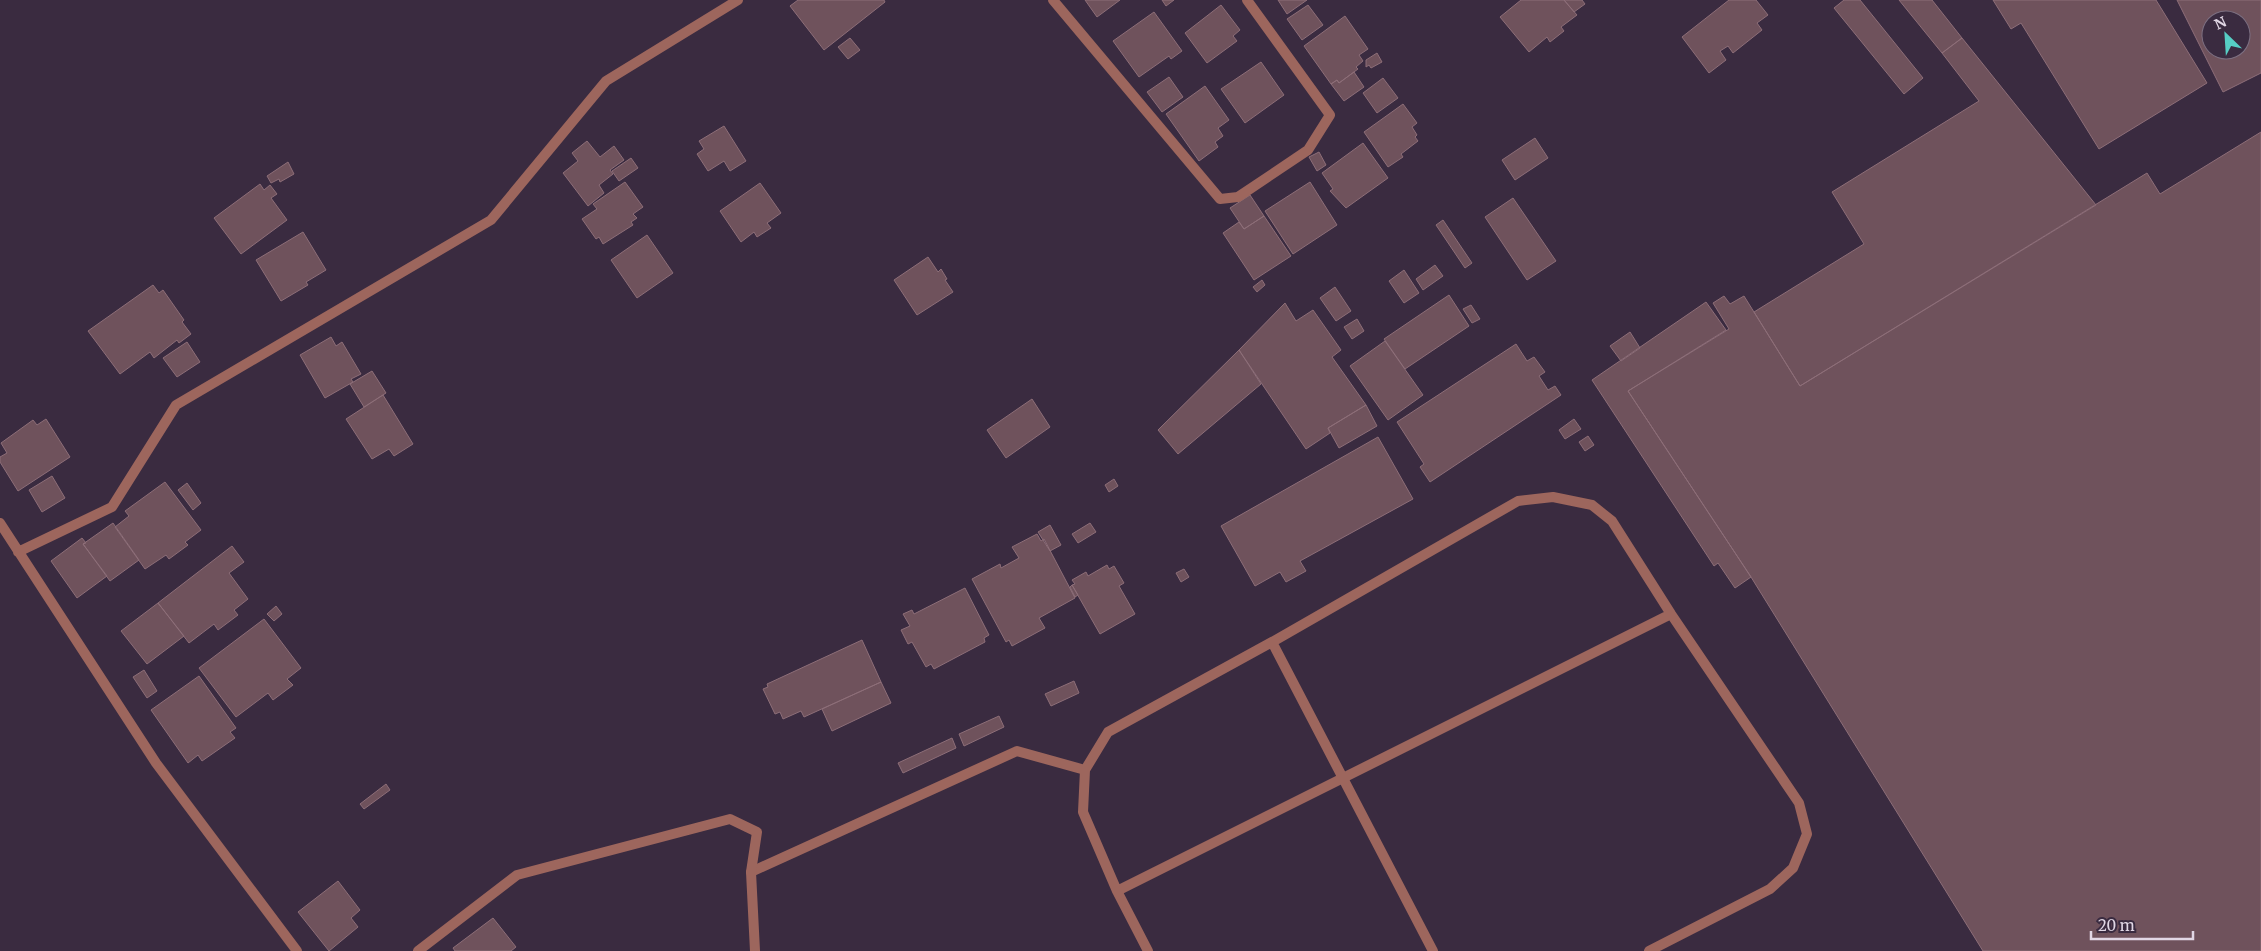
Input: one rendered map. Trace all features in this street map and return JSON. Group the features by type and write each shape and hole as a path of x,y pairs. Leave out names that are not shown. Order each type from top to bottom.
{"street":[{"path":"18,552 112,507 176,405 491,220 606,81 738,0"},
{"path":"1053,0 1220,199 1238,196 1308,150 1330,115 1247,0"},
{"path":"1148,951 1117,891 1083,812 1085,770 1108,732 1272,642 1518,501 1553,497 1592,505 1612,521 1671,614 1800,803 1807,834 1793,868 1770,889 1650,951"},
{"path":"0,523 156,764 297,951"},
{"path":"1117,891 1671,614"},
{"path":"1272,642 1433,951"},
{"path":"750,872 1017,751 1085,770"},
{"path":"418,951 517,875 730,819 757,832 750,872 755,951"}],"building":[{"path":"798,0 884,0 885,2 824,50 790,6"},
{"path":"1085,0 1120,0 1097,17"},
{"path":"1162,0 1174,0 1166,6"},
{"path":"1278,0 1307,0 1287,14"},
{"path":"1521,0 1564,0 1577,15 1561,27 1564,31 1550,42 1547,37 1529,52 1500,17"},
{"path":"1564,0 1582,0 1585,4 1574,12"},
{"path":"1729,0 1756,0 1768,15 1757,23 1762,30 1733,53 1728,46 1720,51 1726,60 1709,73 1682,37"},
{"path":"1844,0 1860,0 1923,78 1904,94 1834,8"},
{"path":"1899,0 1932,0 1962,38 1942,53"},
{"path":"1993,0 2156,0 2207,83 2099,149 2021,23 2011,29"},
{"path":"2177,0 2261,0 2261,73 2223,92 2207,60 2251,60 2251,10 2201,10 2201,48"},
{"path":"1221,5 1240,30 1233,36 1237,41 1207,63 1185,33"},
{"path":"1308,5 1323,25 1302,40 1287,19"},
{"path":"1154,12 1182,51 1171,59 1169,56 1139,77 1113,41"},
{"path":"1345,16 1368,49 1359,55 1363,61 1356,67 1358,69 1339,83 1337,80 1331,84 1304,46"},
{"path":"850,38 860,50 848,59 838,47"},
{"path":"1962,38 2096,205 1800,386 1754,312 1864,244 1832,192 1979,101 1942,53"},
{"path":"1377,53 1382,62 1371,68 1369,65 1366,67 1366,60"},
{"path":"1261,62 1284,95 1245,123 1221,89"},
{"path":"1354,72 1364,87 1344,101 1331,84 1337,80 1339,83"},
{"path":"1169,77 1183,97 1162,112 1147,92"},
{"path":"1383,78 1398,98 1377,113 1363,93"},
{"path":"1205,86 1229,120 1218,128 1223,136 1215,142 1218,147 1199,161 1166,114"},
{"path":"1403,104 1417,123 1412,127 1418,141 1401,154 1403,157 1388,167 1364,132"},
{"path":"724,126 746,161 730,171 724,161 708,171 697,154 704,149 699,141"},
{"path":"2261,132 2261,951 1983,951 1751,577 1628,391 1729,329 1713,303 1724,296 1730,304 1744,296 1800,386 2147,173 2160,194"},
{"path":"1535,138 1548,158 1515,180 1502,160"},
{"path":"587,141 600,157 614,146 624,160 610,170 613,174 599,185 604,193 588,206 563,173 578,161 572,153"},
{"path":"1363,143 1388,178 1346,208 1330,191 1333,189 1322,173"},
{"path":"1319,152 1326,165 1317,171 1309,157"},
{"path":"631,158 638,168 619,181 612,171"},
{"path":"288,162 294,174 280,182 279,179 271,183 267,176"},
{"path":"625,182 643,207 633,214 637,218 631,222 633,225 603,244 599,237 596,239 582,219 597,209 593,204"},
{"path":"1310,182 1337,225 1293,254 1265,211"},
{"path":"760,183 781,213 767,223 771,228 757,237 754,232 741,242 720,211"},
{"path":"260,184 264,190 270,185 277,194 271,198 287,220 241,254 214,218"},
{"path":"1250,195 1264,216 1244,229 1230,208"},
{"path":"1513,198 1556,261 1527,280 1485,217"},
{"path":"1264,216 1291,256 1254,280 1223,233 1239,222 1244,229"},
{"path":"1443,220 1472,263 1465,268 1436,225"},
{"path":"303,232 326,270 306,282 308,285 281,301 256,260"},
{"path":"647,235 673,273 637,298 611,260"},
{"path":"928,257 938,272 941,269 947,279 945,280 953,292 917,315 894,280"},
{"path":"1435,265 1443,276 1423,290 1416,279"},
{"path":"1404,270 1419,293 1404,303 1389,281"},
{"path":"1262,280 1265,285 1257,292 1253,287"},
{"path":"153,285 159,293 163,290 184,320 182,322 191,334 179,343 177,340 154,358 150,352 120,374 88,331"},
{"path":"1335,287 1351,311 1336,321 1320,298"},
{"path":"1449,295 1469,326 1405,369 1384,339"},
{"path":"1706,302 1726,330 1628,391 1751,577 1735,588 1718,563 1714,566 1592,380"},
{"path":"1285,303 1296,321 1313,310 1341,350 1332,357 1366,405 1328,428 1330,433 1306,449 1239,350"},
{"path":"1471,305 1480,319 1472,323 1463,309"},
{"path":"1357,319 1364,331 1352,339 1344,327"},
{"path":"1630,332 1640,348 1621,361 1610,346"},
{"path":"331,337 336,346 342,342 361,374 351,379 353,382 325,398 300,355"},
{"path":"1385,341 1423,395 1388,420 1350,366"},
{"path":"187,342 200,362 177,377 163,358"},
{"path":"1516,344 1527,361 1534,357 1545,372 1539,376 1548,390 1555,386 1561,395 1430,482 1420,467 1424,464 1397,422"},
{"path":"1239,350 1261,384 1178,454 1158,430"},
{"path":"372,371 386,393 364,407 350,384"},
{"path":"383,395 413,444 394,456 389,449 372,459 346,419"},
{"path":"1032,399 1050,427 1006,458 987,430"},
{"path":"1366,405 1377,426 1339,448 1328,428"},
{"path":"46,419 70,457 18,491 0,462 0,457 7,453 1,443 33,420 37,425"},
{"path":"1574,419 1581,429 1565,439 1559,430"},
{"path":"1588,436 1594,445 1585,451 1579,442"},
{"path":"1378,437 1413,499 1300,561 1306,571 1286,582 1280,572 1255,586 1221,526"},
{"path":"52,476 65,498 42,512 29,490"},
{"path":"1114,479 1118,486 1109,492 1105,485"},
{"path":"165,482 201,530 185,542 188,545 169,559 166,555 145,569 115,527 129,516 125,511"},
{"path":"187,483 201,503 193,510 178,490"},
{"path":"113,523 139,560 110,581 83,544"},
{"path":"1090,523 1096,532 1078,543 1072,534"},
{"path":"1050,525 1061,545 1050,551 1038,532"},
{"path":"1037,534 1041,541 1044,539 1075,598 1039,618 1045,628 1012,646 1009,640 1006,642 972,579 1000,564 1001,568 1019,558 1012,547"},
{"path":"82,538 86,543 83,544 107,576 77,598 51,561"},
{"path":"232,546 244,562 229,573 248,599 234,610 238,615 218,630 214,624 189,643 158,603"},
{"path":"1107,565 1109,569 1114,566 1124,583 1119,586 1135,614 1100,634 1072,585 1075,584 1072,580 1086,572 1088,576"},
{"path":"1184,569 1189,577 1181,582 1176,573"},
{"path":"1072,585 1078,595 1075,597 1070,587"},
{"path":"965,588 989,635 984,638 985,642 934,669 931,664 926,667 912,642 908,644 901,630 910,626 903,614 912,610 914,614"},
{"path":"158,603 184,636 147,664 121,631"},
{"path":"276,606 282,614 274,621 267,614"},
{"path":"264,619 301,668 287,679 293,685 273,700 268,693 236,717 199,668"},
{"path":"862,640 881,682 804,717 801,711 783,719 780,712 775,714 763,689 768,687 767,684"},
{"path":"144,670 157,691 147,698 133,677"},
{"path":"199,676 236,728 230,732 235,738 202,761 198,755 188,763 151,710"},
{"path":"1074,681 1079,693 1051,706 1045,694"},
{"path":"881,682 891,703 832,731 822,709"},
{"path":"999,716 1004,727 964,746 959,734"},
{"path":"952,738 956,748 903,773 898,763"},
{"path":"386,784 390,790 364,809 360,804"},
{"path":"338,881 360,910 351,918 358,927 329,951 298,912"},
{"path":"493,918 516,947 511,951 455,951 453,948"}]}
